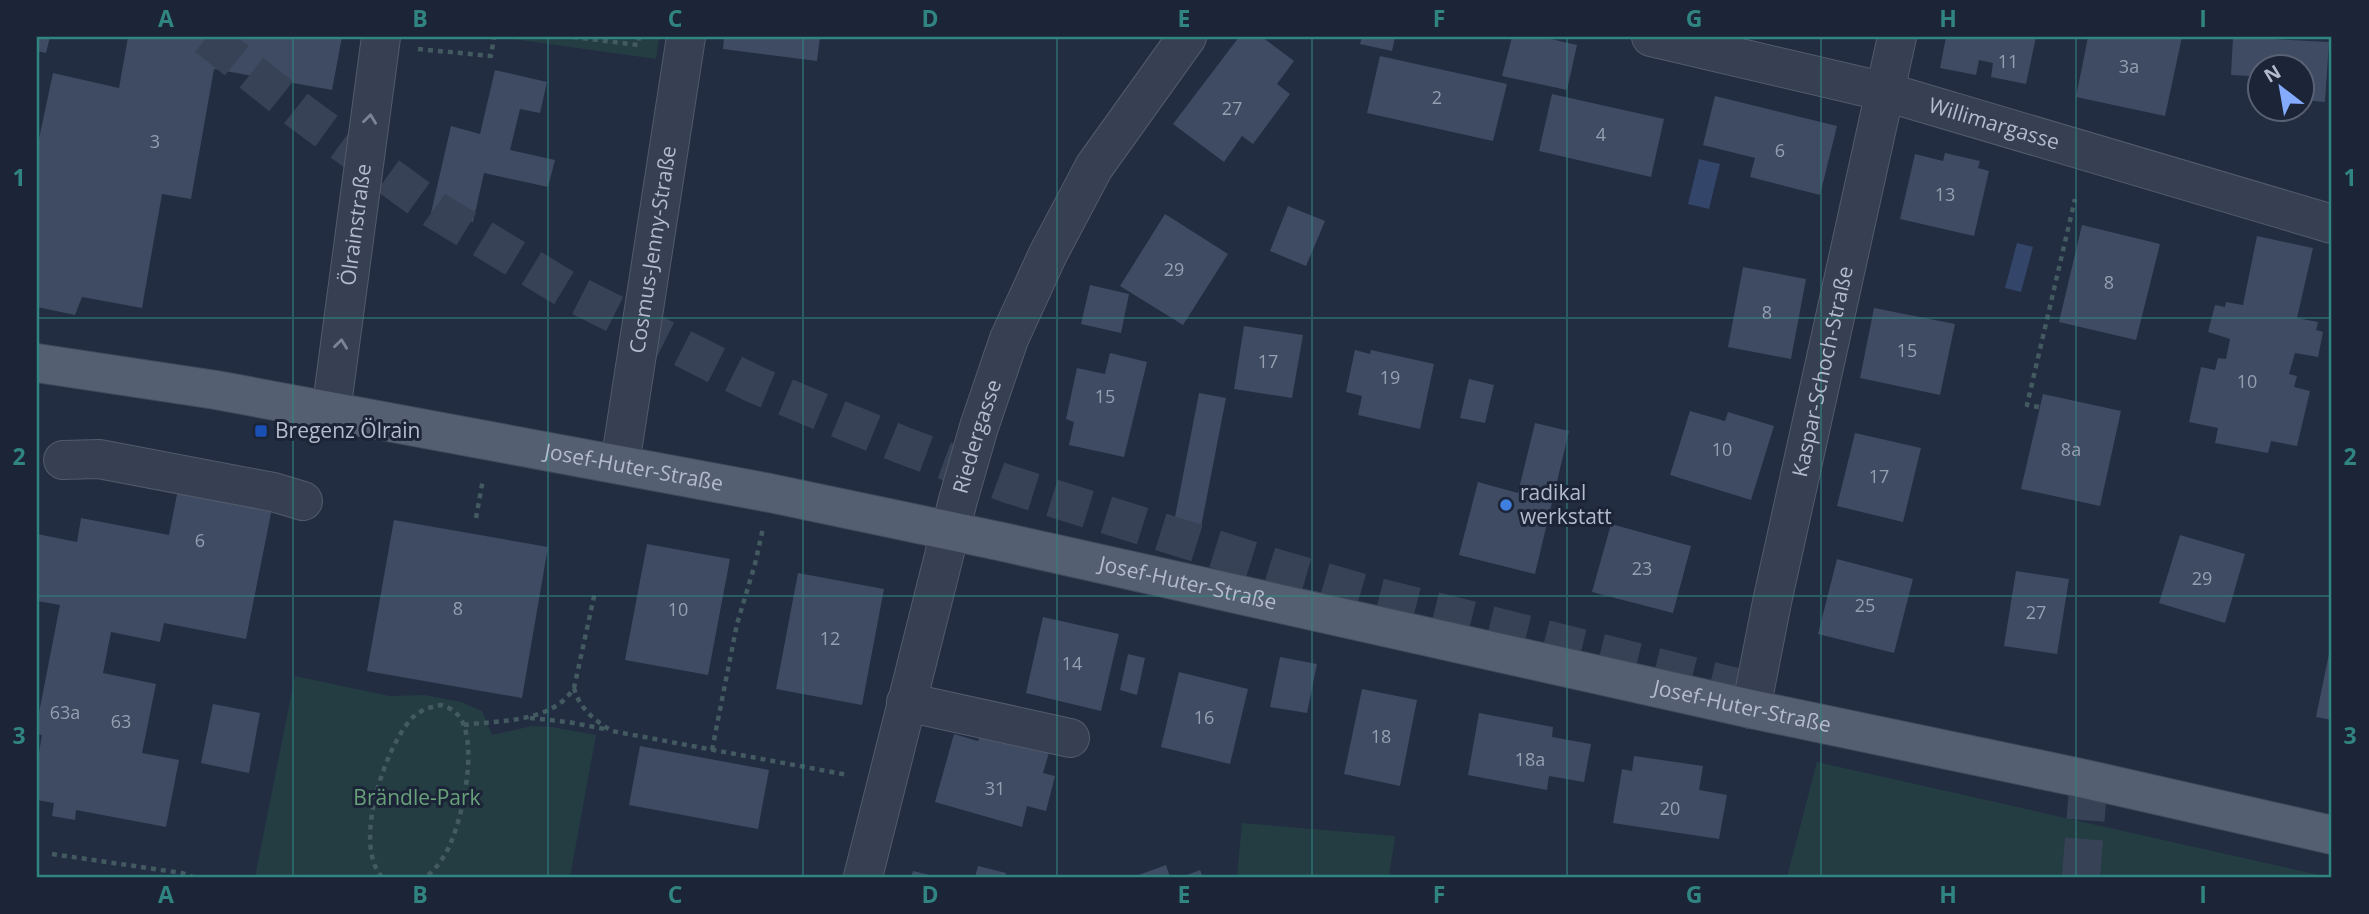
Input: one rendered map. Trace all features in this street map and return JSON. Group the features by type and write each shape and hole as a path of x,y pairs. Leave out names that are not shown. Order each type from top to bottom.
{"main road":[{"name":"Josef-Huter-Straße","path":"37,363 216,390 769,493 2332,835"}],"street":[{"name":"Cosmus-Jenny-Straße","path":"620,464 686,37"},
{"name":"Riedergasse","path":"863,877 950,531 979,427 1009,339 1048,254 1094,167 1187,37"},
{"name":"Willimargasse","path":"1651,37 1886,92 2332,224"},
{"name":"Kaspar-Schoch-Straße","path":"1751,709 1897,37"},
{"name":"Ölrainstraße","path":"331,412 380,41"},
{"path":"63,460 100,459 273,492 303,501"},
{"path":"906,702 1070,738"}],"path":[{"path":"380,41 491,56 494,37"},
{"path":"573,37 638,45 639,37"},
{"path":"2039,407 2027,405 2075,199"},
{"path":"476,518 484,475"},
{"path":"712,750 737,624 755,564 769,493"},
{"path":"595,592 575,688 576,696 587,712 612,731"},
{"path":"525,718 559,705 575,688"},
{"path":"382,877 373,861 370,836 380,779 389,753 413,717 424,709 441,705 457,713 464,724 468,748 467,773 451,844 426,877"},
{"path":"464,724 525,718 568,722 887,783"},
{"path":"52,854 182,873 193,877"},
{"path":"284,877 298,877"}],"green space":[{"path":"500,37 659,37 656,59"},
{"name":"Brändle-Park","path":"295,676 389,696 424,695 461,702 482,711 492,735 532,726 596,735 570,877 255,877"},
{"path":"1817,762 2328,877 1787,877"},
{"path":"1242,823 1395,836 1389,877 1237,877"}],"water":[{"path":"1699,159 1720,164 1709,209 1688,204"},
{"path":"2017,243 2033,247 2021,292 2005,288"}],"building":[{"path":"37,37 50,37 46,53 37,51"},
{"path":"128,37 342,37 332,90 214,69 191,199 162,194 142,308 82,297 75,315 37,307 37,148 53,73 119,88"},
{"path":"724,37 820,37 817,61 723,49"},
{"path":"1239,37 1262,37 1294,61 1277,84 1290,94 1253,144 1242,136 1224,162 1173,124"},
{"path":"1362,37 1395,37 1392,51 1360,44"},
{"path":"1512,37 1542,37 1577,45 1567,90 1502,76"},
{"path":"1946,37 2036,37 2026,84 1991,77 1993,63 1979,60 1976,75 1940,68"},
{"path":"2088,37 2182,37 2165,116 2076,97"},
{"path":"2233,37 2329,42 2325,102 2316,101 2316,52 2246,52 2246,76 2231,75"},
{"path":"1380,56 1507,84 1493,141 1367,113"},
{"path":"495,70 547,82 540,113 520,109 510,150 555,160 548,187 484,173 473,222 431,213 451,126 480,134"},
{"path":"1552,94 1664,119 1651,177 1539,151"},
{"path":"1715,96 1837,126 1820,195 1750,177 1755,158 1703,145"},
{"path":"1945,153 1980,161 1978,168 1989,171 1974,236 1900,219 1915,154 1943,161"},
{"path":"1288,206 1325,221 1306,266 1270,251"},
{"path":"1165,214 1228,254 1183,325 1120,286"},
{"path":"2082,225 2160,244 2136,340 2059,322"},
{"path":"2257,236 2313,248 2297,318 2318,322 2316,330 2323,332 2318,357 2295,353 2289,374 2297,376 2294,387 2310,391 2297,446 2271,441 2268,453 2215,443 2218,428 2189,422 2201,367 2215,370 2218,358 2226,359 2230,339 2208,332 2215,305 2225,307 2226,302 2243,305"},
{"path":"1743,267 1806,279 1791,359 1728,347"},
{"path":"1090,285 1129,294 1121,333 1081,324"},
{"path":"1874,308 1955,324 1940,395 1860,378"},
{"path":"1244,326 1303,335 1292,398 1234,389"},
{"path":"1355,350 1370,354 1371,350 1434,364 1420,429 1358,415 1362,396 1346,392"},
{"path":"1110,353 1147,362 1124,457 1069,445 1074,422 1066,419 1077,368 1105,374"},
{"path":"1469,379 1494,385 1485,423 1460,418"},
{"path":"1199,393 1226,398 1201,527 1174,522"},
{"path":"2043,394 2121,411 2100,506 2021,489"},
{"path":"1690,411 1725,421 1728,412 1774,426 1751,500 1670,475"},
{"path":"1535,423 1569,431 1535,574 1459,555 1478,482 1518,493"},
{"path":"1855,433 1921,448 1903,522 1837,506"},
{"path":"178,489 272,508 246,639 164,623 160,642 111,632 103,673 156,684 142,753 179,760 166,827 76,810 75,820 52,816 54,803 37,800 37,764 42,735 37,734 37,723 60,605 37,601 37,534 77,542 81,518 169,535"},
{"path":"394,520 548,547 522,698 367,671"},
{"path":"1611,524 1691,546 1673,613 1592,592"},
{"path":"2180,535 2245,554 2225,623 2159,603"},
{"path":"647,544 730,559 708,675 625,660"},
{"path":"1837,559 1913,579 1894,653 1818,634"},
{"path":"2016,571 2069,579 2057,654 2004,646"},
{"path":"798,573 884,589 862,705 776,689"},
{"path":"1043,617 1119,634 1101,711 1026,693"},
{"path":"2332,644 2332,720 2316,717"},
{"path":"1128,654 1145,658 1137,695 1120,690"},
{"path":"1280,657 1317,664 1307,713 1270,707"},
{"path":"1179,672 1248,689 1230,764 1161,747"},
{"path":"1362,689 1417,700 1400,786 1344,774"},
{"path":"213,704 260,713 249,773 201,763"},
{"path":"1479,713 1553,727 1552,737 1591,744 1584,782 1549,776 1547,790 1468,775"},
{"path":"983,727 1051,746 1043,773 1055,776 1046,811 1027,806 1022,827 935,802 954,734 978,741"},
{"path":"640,746 769,770 758,829 629,805"},
{"path":"1634,756 1703,766 1699,790 1727,795 1719,839 1613,823 1622,769 1632,771"},
{"path":"1166,865 1170,877 1133,877"},
{"path":"978,866 1006,873 1005,877 975,877"},
{"path":"1200,870 1203,877 1182,877"},
{"path":"913,871 934,876 934,877 911,877"}],"tunnel":[{"path":"207,37 303,114 435,210 569,291 754,384 902,445 1008,484 1276,568 1363,593 1768,695"},
{"path":"2081,877 2089,776"}],"place":[{"name":"Bregenz Ölrain","path":"261,431"},
{"name":"radikal werkstatt","path":"1506,505"}]}
